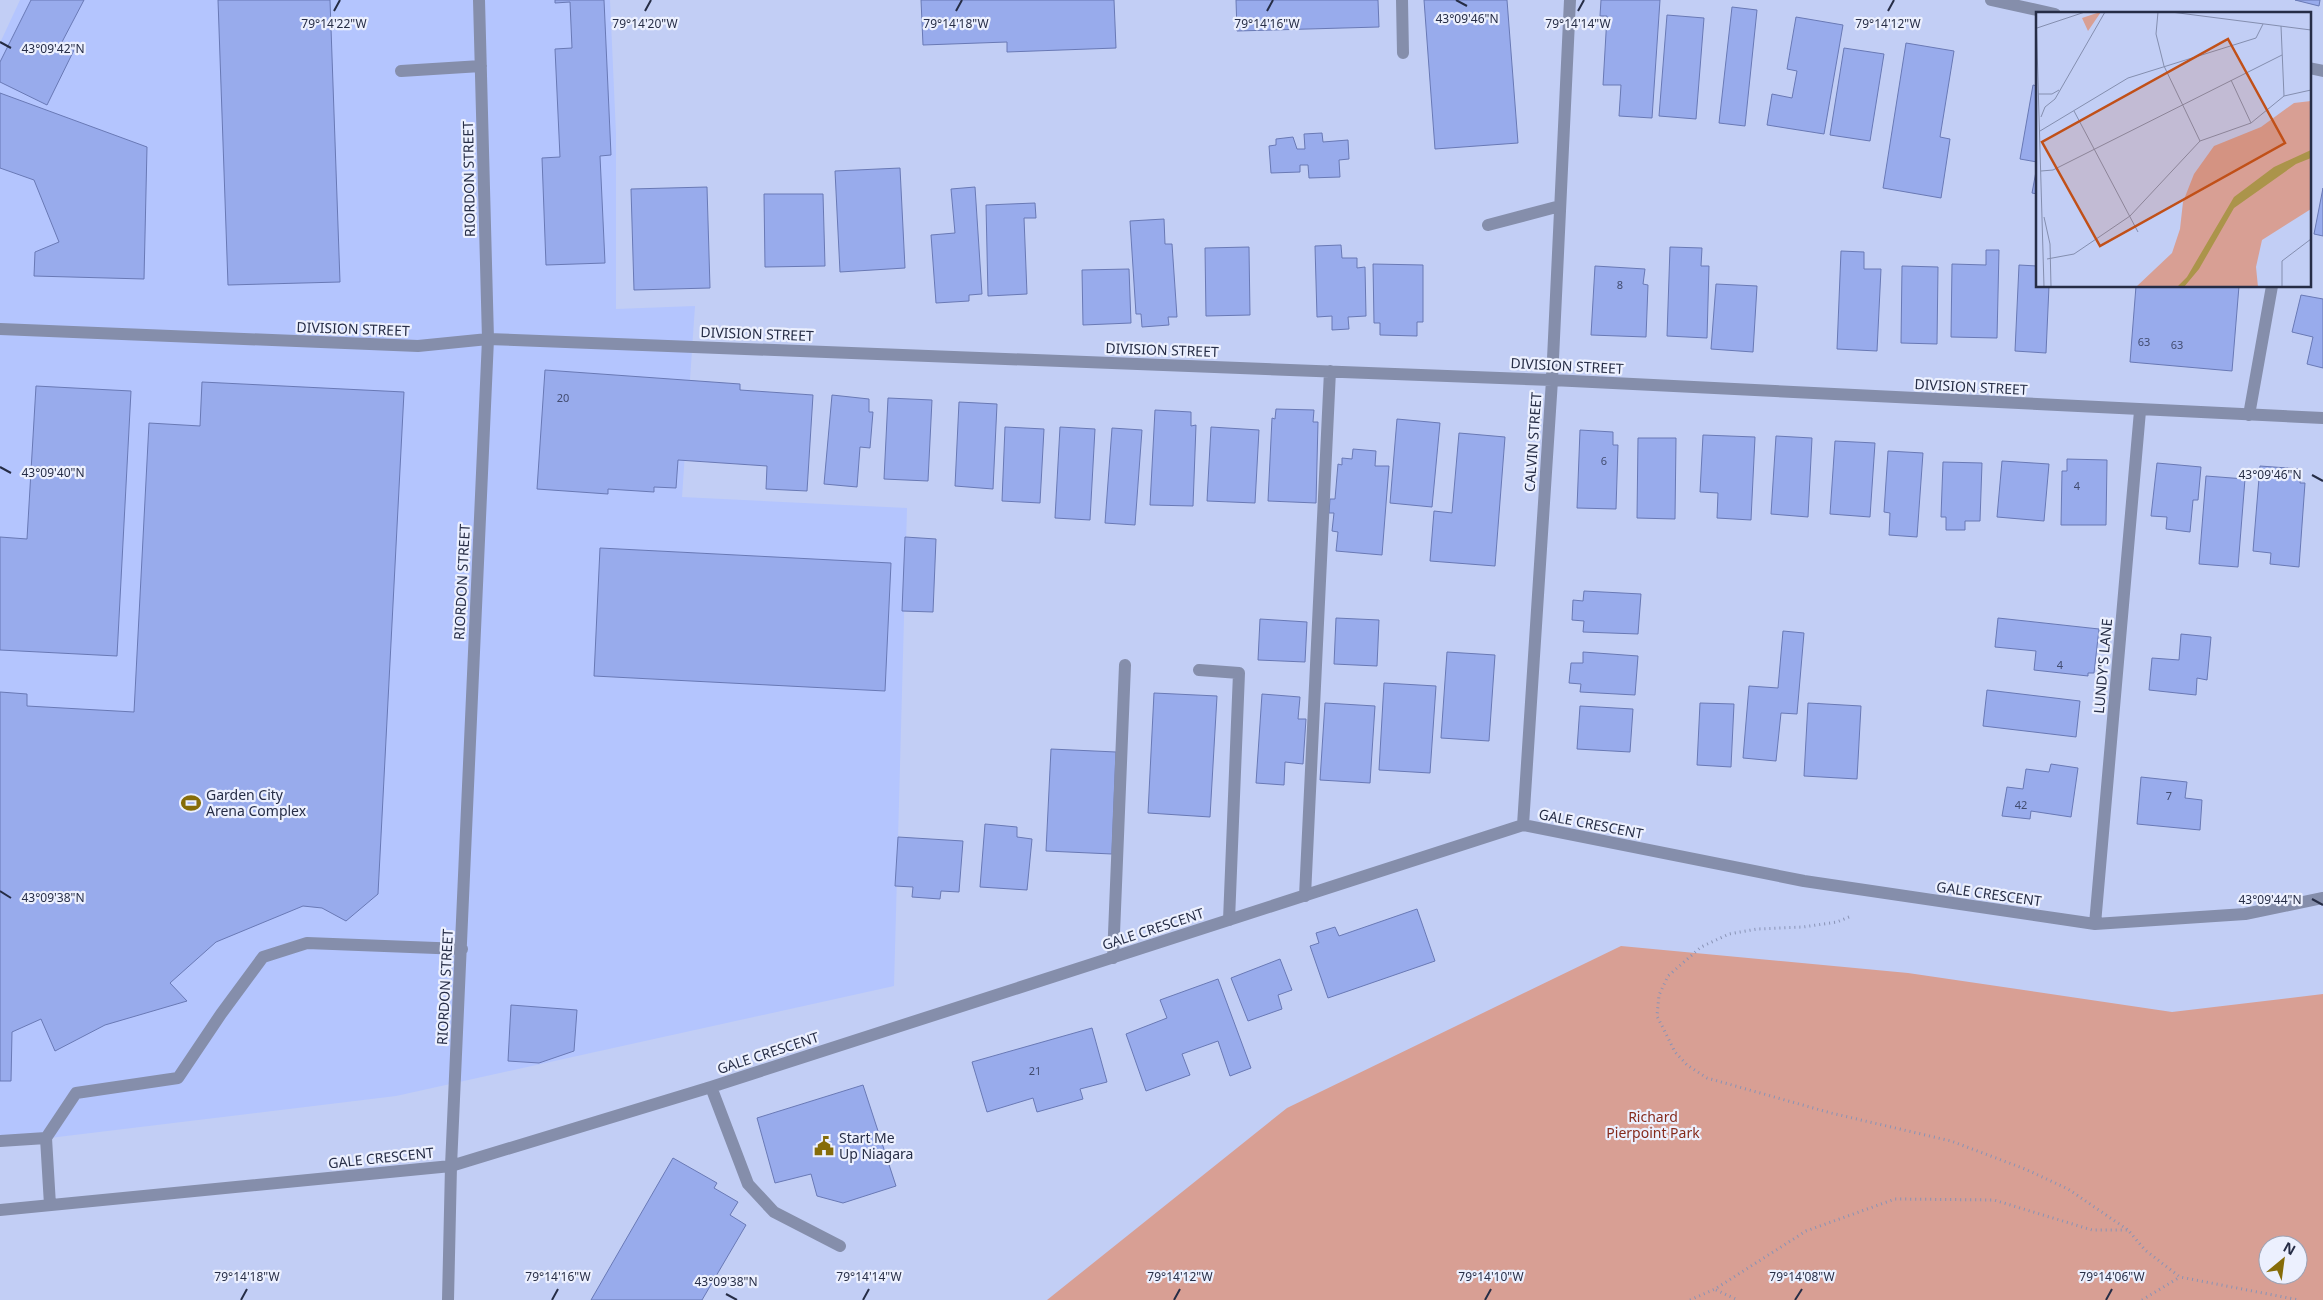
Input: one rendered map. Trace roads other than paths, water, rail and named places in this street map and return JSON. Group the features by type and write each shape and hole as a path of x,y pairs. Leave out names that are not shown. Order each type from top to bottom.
{"street":[{"name":"RIORDON STREET","path":"448,1300 451,1166 488,339 480,0"},
{"path":"1402,0 1404,53"},
{"name":"CALVIN STREET","path":"1524,825 1552,380 1570,0"},
{"path":"1991,0 2046,12"},
{"path":"401,71 481,66"},
{"path":"2310,70 2323,71"},
{"path":"1488,226 1560,206"},
{"path":"2249,415 2272,288"},
{"name":"DIVISION STREET","path":"0,329 418,346 488,339 1330,371 1552,380 2140,411 2323,418"},
{"path":"1305,896 1330,371"},
{"name":"LUNDY'S LANE","path":"2095,924 2140,411"},
{"path":"1113,958 1125,665"},
{"path":"1199,670 1239,673 1229,920"},
{"name":"GALE CRESCENT","path":"0,1210 451,1166 711,1088 1524,825 1804,881 2095,924 2245,914 2323,898"},
{"path":"50,1205 46,1138 76,1093 178,1078 221,1014 263,957 307,943 462,949"},
{"path":"711,1088 748,1184 774,1212 840,1246"},
{"path":"0,1141 46,1138"}],"place":[{"name":"Garden City Arena Complex","path":"191,803"},
{"name":"Start Me Up Niagara","path":"824,1146"}],"park label":[{"name":"Richard Pierpoint Park","path":"1653,1126"}]}
